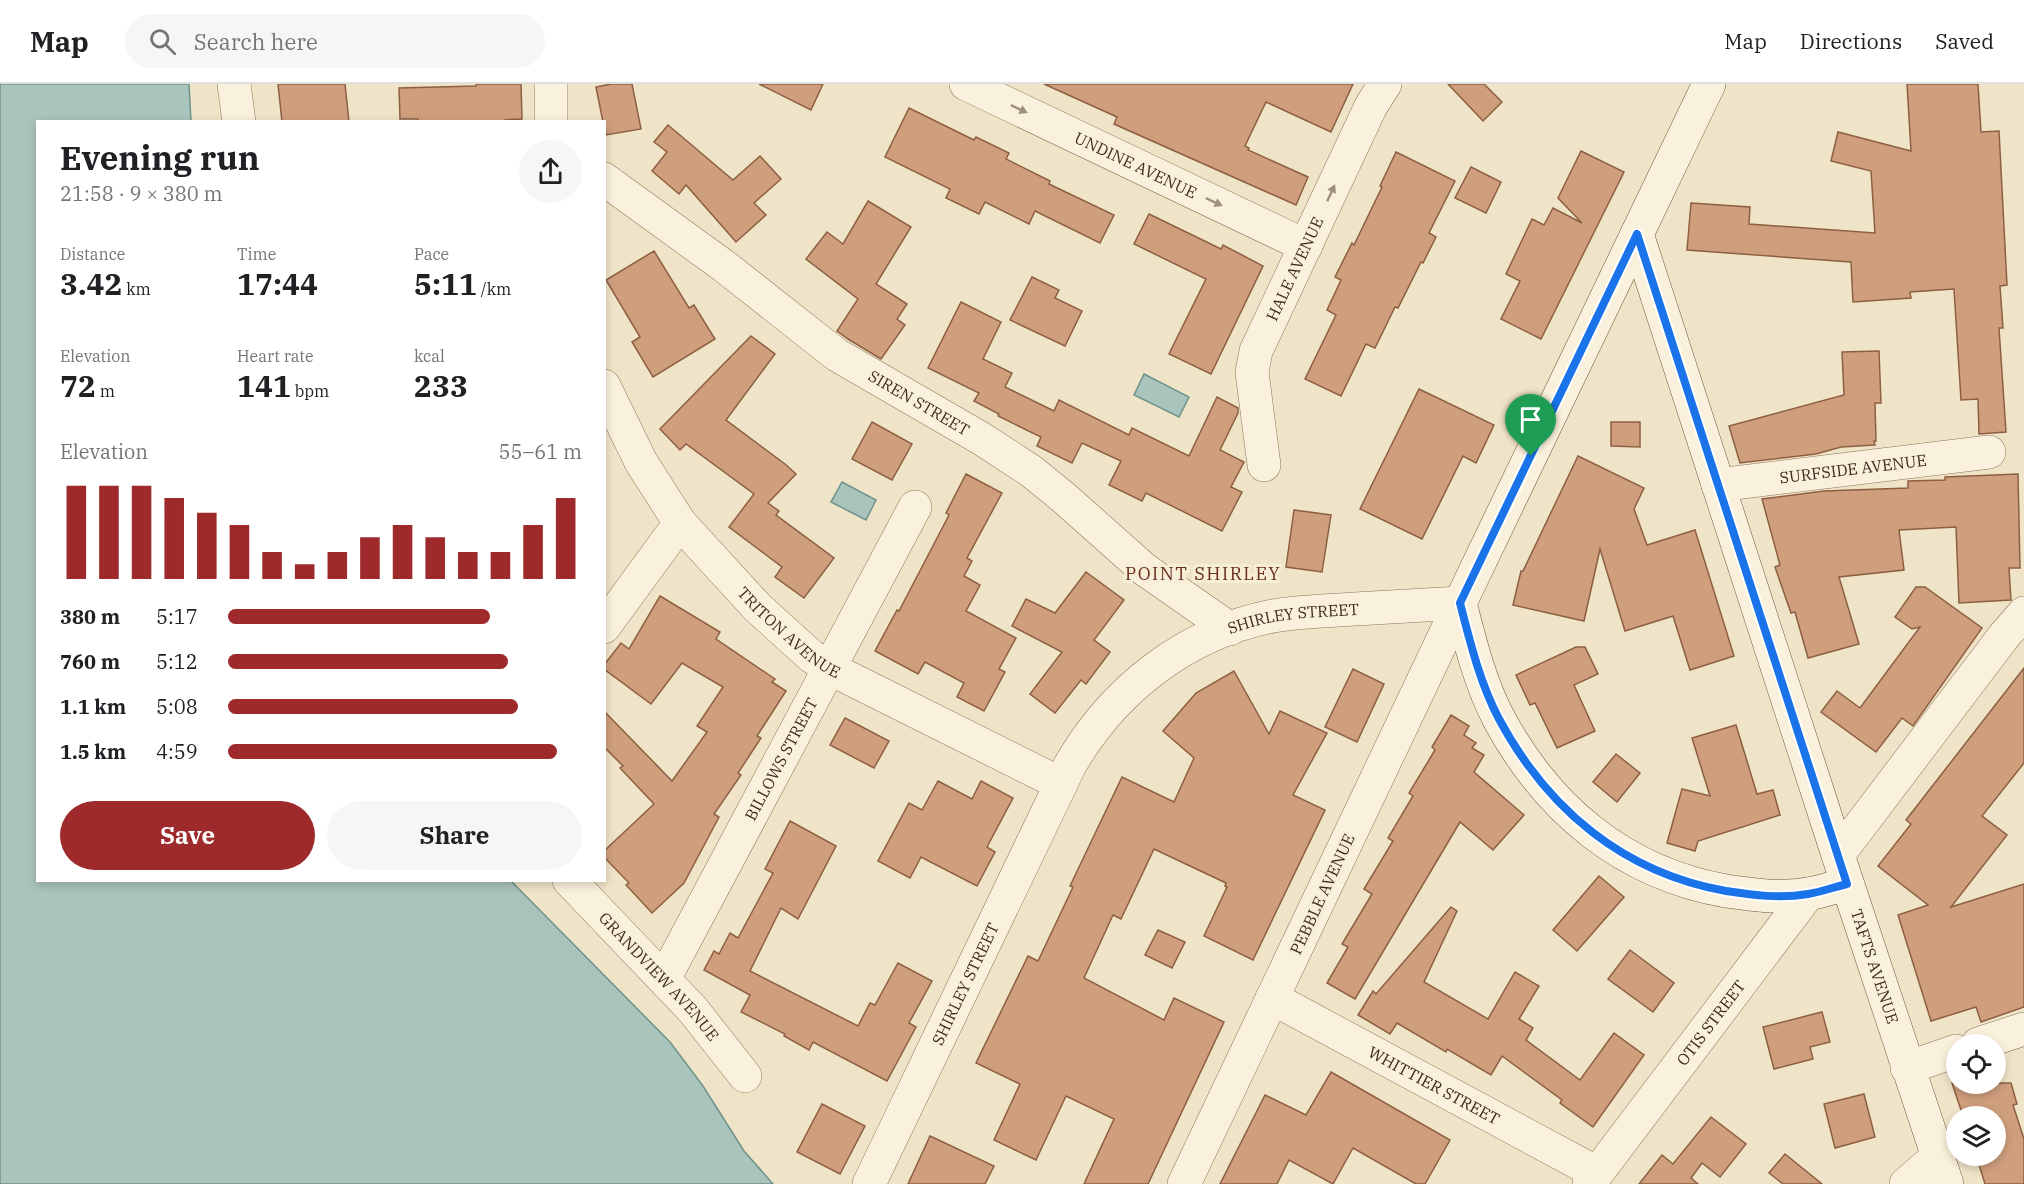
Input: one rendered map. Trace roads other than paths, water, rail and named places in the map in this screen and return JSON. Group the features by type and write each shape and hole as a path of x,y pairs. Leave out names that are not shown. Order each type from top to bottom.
{"street":[{"path":"234,84 239,120"},
{"path":"551,84 551,120"},
{"name":"UNDINE AVENUE","path":"966,84 1306,246"},
{"name":"HALE AVENUE","path":"1264,465 1252,372 1253,361 1371,106 1385,84"},
{"path":"1709,84 1460,603 1481,676 1498,717 1535,775 1550,793 1583,826 1640,864 1681,880 1720,890 1757,896 1808,894 1842,869 2004,636 2024,614"},
{"name":"SIREN STREET","path":"606,180 724,266 837,355 998,448 1031,471 1064,497 1144,569 1230,629"},
{"name":"TAFTS AVENUE","path":"1637,234 1842,869 1942,1170"},
{"name":"TRITON AVENUE","path":"606,390 636,453 680,523 758,608 811,656 829,668 1061,784"},
{"name":"SURFSIDE AVENUE","path":"1718,485 1989,452"},
{"name":"BILLOWS STREET","path":"664,979 915,507"},
{"path":"606,624 680,523"},
{"name":"SHIRLEY STREET","path":"869,1184 1061,784 1078,751 1114,704 1161,663 1190,645 1261,619 1286,615 1460,603"},
{"name":"PEBBLE AVENUE","path":"1184,1184 1460,603"},
{"name":"GRANDVIEW AVENUE","path":"571,882 712,1032 745,1076"},
{"name":"OTIS STREET","path":"1593,1179 1808,894"},
{"name":"WHITTIER STREET","path":"1272,998 1593,1179"},
{"path":"2006,1035 2024,1029"},
{"path":"1907,1068 1946,1054"},
{"path":"1906,1184 1942,1170"}],"water":[{"path":"0,84 189,84 191,120 36,120 36,882 512,882 670,1042 703,1086 744,1151 773,1184 0,1184"},
{"path":"1144,374 1189,397 1179,417 1134,395"},
{"path":"842,482 876,500 866,520 831,502"}],"district":[{"name":"POINT SHIRLEY","path":"1203,574"}]}
